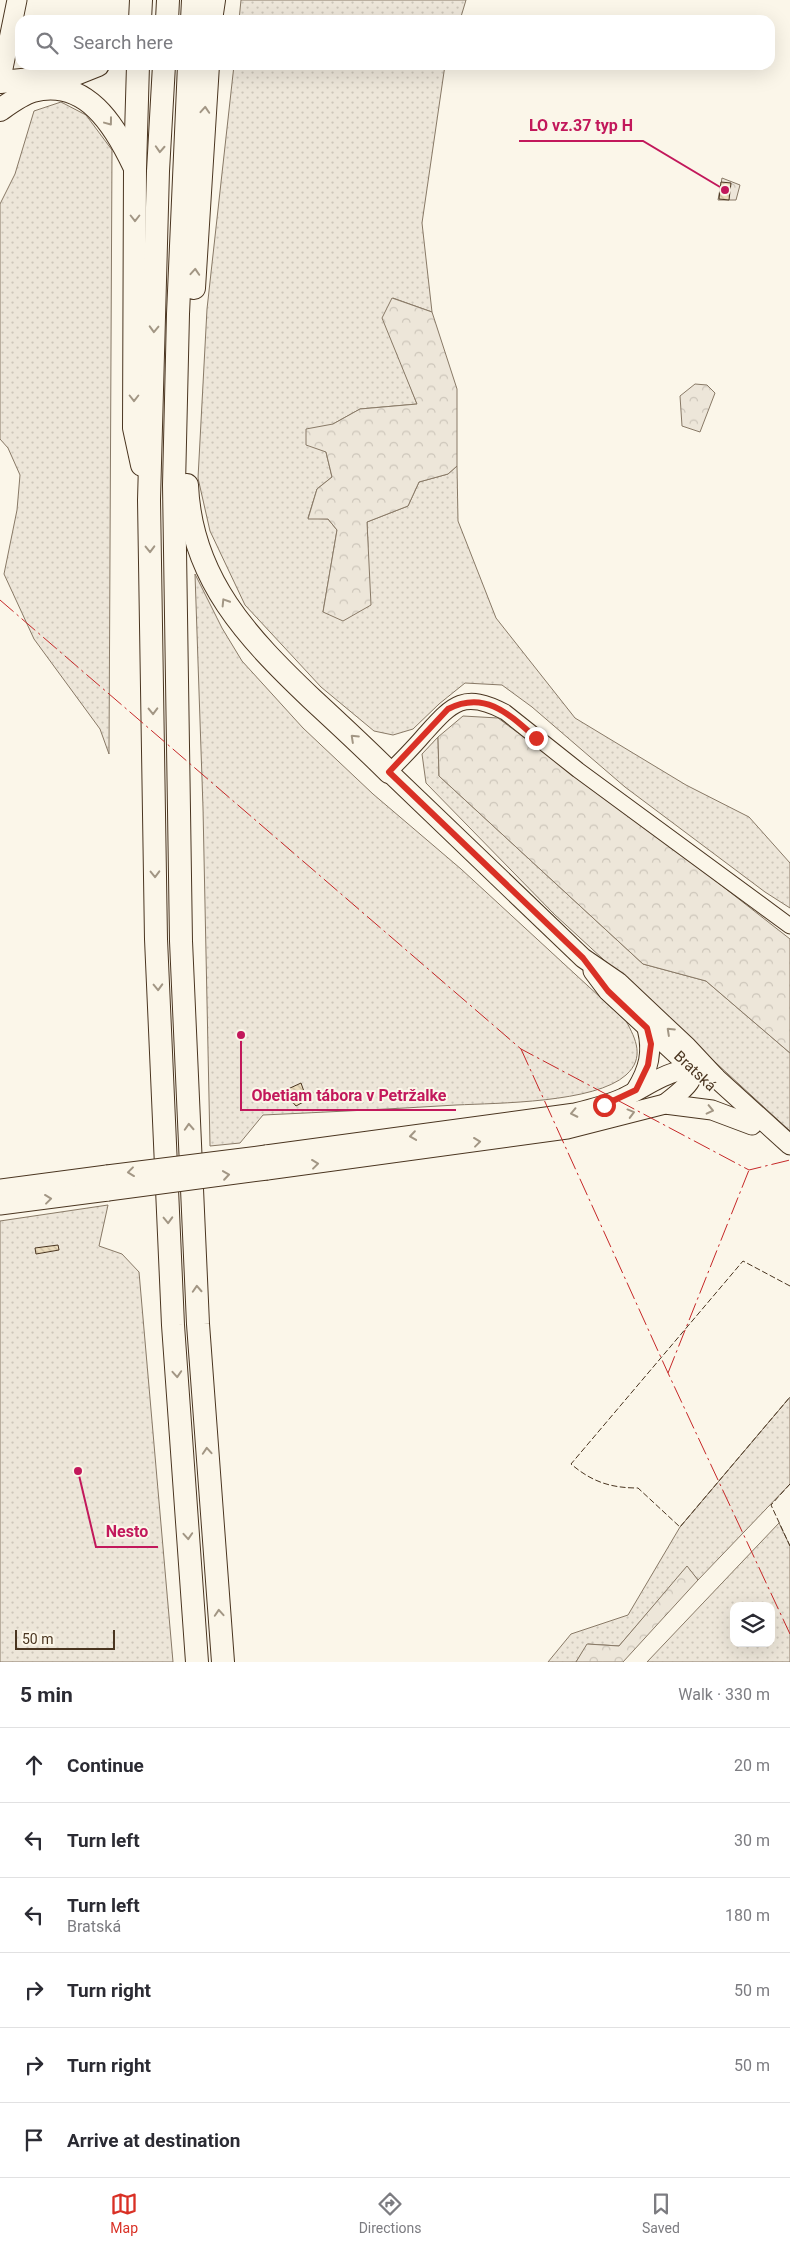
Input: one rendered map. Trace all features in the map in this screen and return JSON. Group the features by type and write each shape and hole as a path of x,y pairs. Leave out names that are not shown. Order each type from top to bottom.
{"highway":[{"path":"167,15 168,0"},
{"path":"192,15 193,0"},
{"path":"212,15 214,0"},
{"path":"0,83 73,75 86,70"},
{"path":"138,70 135,169 134,428 149,500"},
{"path":"164,70 158,171 149,500 157,949 173,1325 197,1662"},
{"path":"208,70 192,316 187,487 190,517 218,592 236,620 272,661 389,772"},
{"path":"191,71 178,314 174,485 181,941 198,1324 223,1662"},
{"path":"0,110 33,91 72,92 91,103 108,119 121,139 135,169"}],"main road":[{"path":"0,83 17,0"},
{"name":"Bratská","path":"389,772 583,958 608,991 790,1160"},
{"name":"Bratská","path":"583,958 618,982 687,1047 716,1078 790,1145"},
{"path":"636,1090 642,1080 650,1057 651,1044 647,1028"},
{"path":"665,1104 688,1086 693,1078 693,1060 687,1047"},
{"path":"267,1162 574,1113 604,1105 681,1069 694,1070 716,1078"},
{"path":"0,1205 108,1183 267,1162 558,1131 665,1104 712,1110 752,1125"},
{"path":"0,1189 108,1183"}],"street":[{"path":"389,772 448,709 467,702 492,705 506,712 578,770 790,926"}],"green space":[{"path":"241,0 466,0 462,15 240,15"},
{"path":"233,70 444,70 422,223 432,312 393,298 402,365 417,404 360,409 333,424 326,452 332,477 317,489 308,518 328,519 337,530 323,612 368,547 367,522 408,506 419,482 448,474 457,466 458,521 496,618 575,718 686,785 749,817 790,863 790,908 765,892 625,787 532,707 502,685 465,683 413,729 393,735 374,731 321,687 245,605 210,531 198,478 207,309"},
{"path":"61,102 86,115 112,150 109,754 100,729 34,639 4,574 17,510 20,475 8,448 0,439 0,204 15,174 34,111"},
{"path":"722,178 740,185 736,200 718,200"},
{"path":"392,298 432,312 457,389 457,466 448,474 419,482 408,506 367,522 371,605 343,621 323,612 337,530 328,519 308,519 317,489 332,477 326,452 306,445 306,429 333,424 360,409 417,404 382,318"},
{"path":"695,384 707,385 715,393 700,432 682,426 680,396"},
{"path":"195,574 222,628 242,661 303,728 373,794 461,869 626,1021 633,1035 637,1055 632,1069 626,1075 612,1084 592,1091 545,1100 263,1115 240,1143 210,1146 203,808"},
{"path":"463,716 498,718 703,871 790,939 790,1053 706,981 643,964 439,776 438,737"},
{"path":"438,737 439,776 643,964 706,981 790,1053 790,1131 554,914 426,783 422,754"},
{"path":"108,1205 99,1246 122,1254 139,1272 173,1662 0,1662 0,1221"},
{"path":"790,1397 790,1484 698,1580 687,1567 619,1646 588,1644 576,1662 548,1662 571,1634 628,1615 680,1527"},
{"path":"779,1523 790,1546 790,1662 647,1662"},
{"path":"687,1566 698,1580 623,1662 576,1662 587,1644 619,1646"}],"building":[{"path":"721,182 731,183 729,200 719,199"},
{"path":"301,1083 307,1100 296,1106 289,1098 288,1089"},
{"path":"58,1245 59,1250 36,1254 35,1248"}],"fence":[{"path":"790,1286 743,1261 571,1464 594,1480 602,1483 619,1487 638,1488 680,1527 790,1397"},
{"path":"790,1484 771,1505 790,1546"}],"power":[{"path":"0,600 521,1049 749,1170 790,1160"},
{"path":"521,1049 668,1373 790,1634"},
{"path":"668,1373 749,1170"}],"place":[{"name":"LO vz.37 typ H","path":"725,190"},
{"name":"Obetiam tábora v Petržalke","path":"241,1035"},
{"name":"Nesto","path":"78,1471"}],"route":[{"path":"536,738 506,712 492,705 478,702 457,704 448,709 389,772 583,958 608,991 647,1028 651,1044 650,1057 642,1080 636,1090 624,1098 604,1105"}]}
